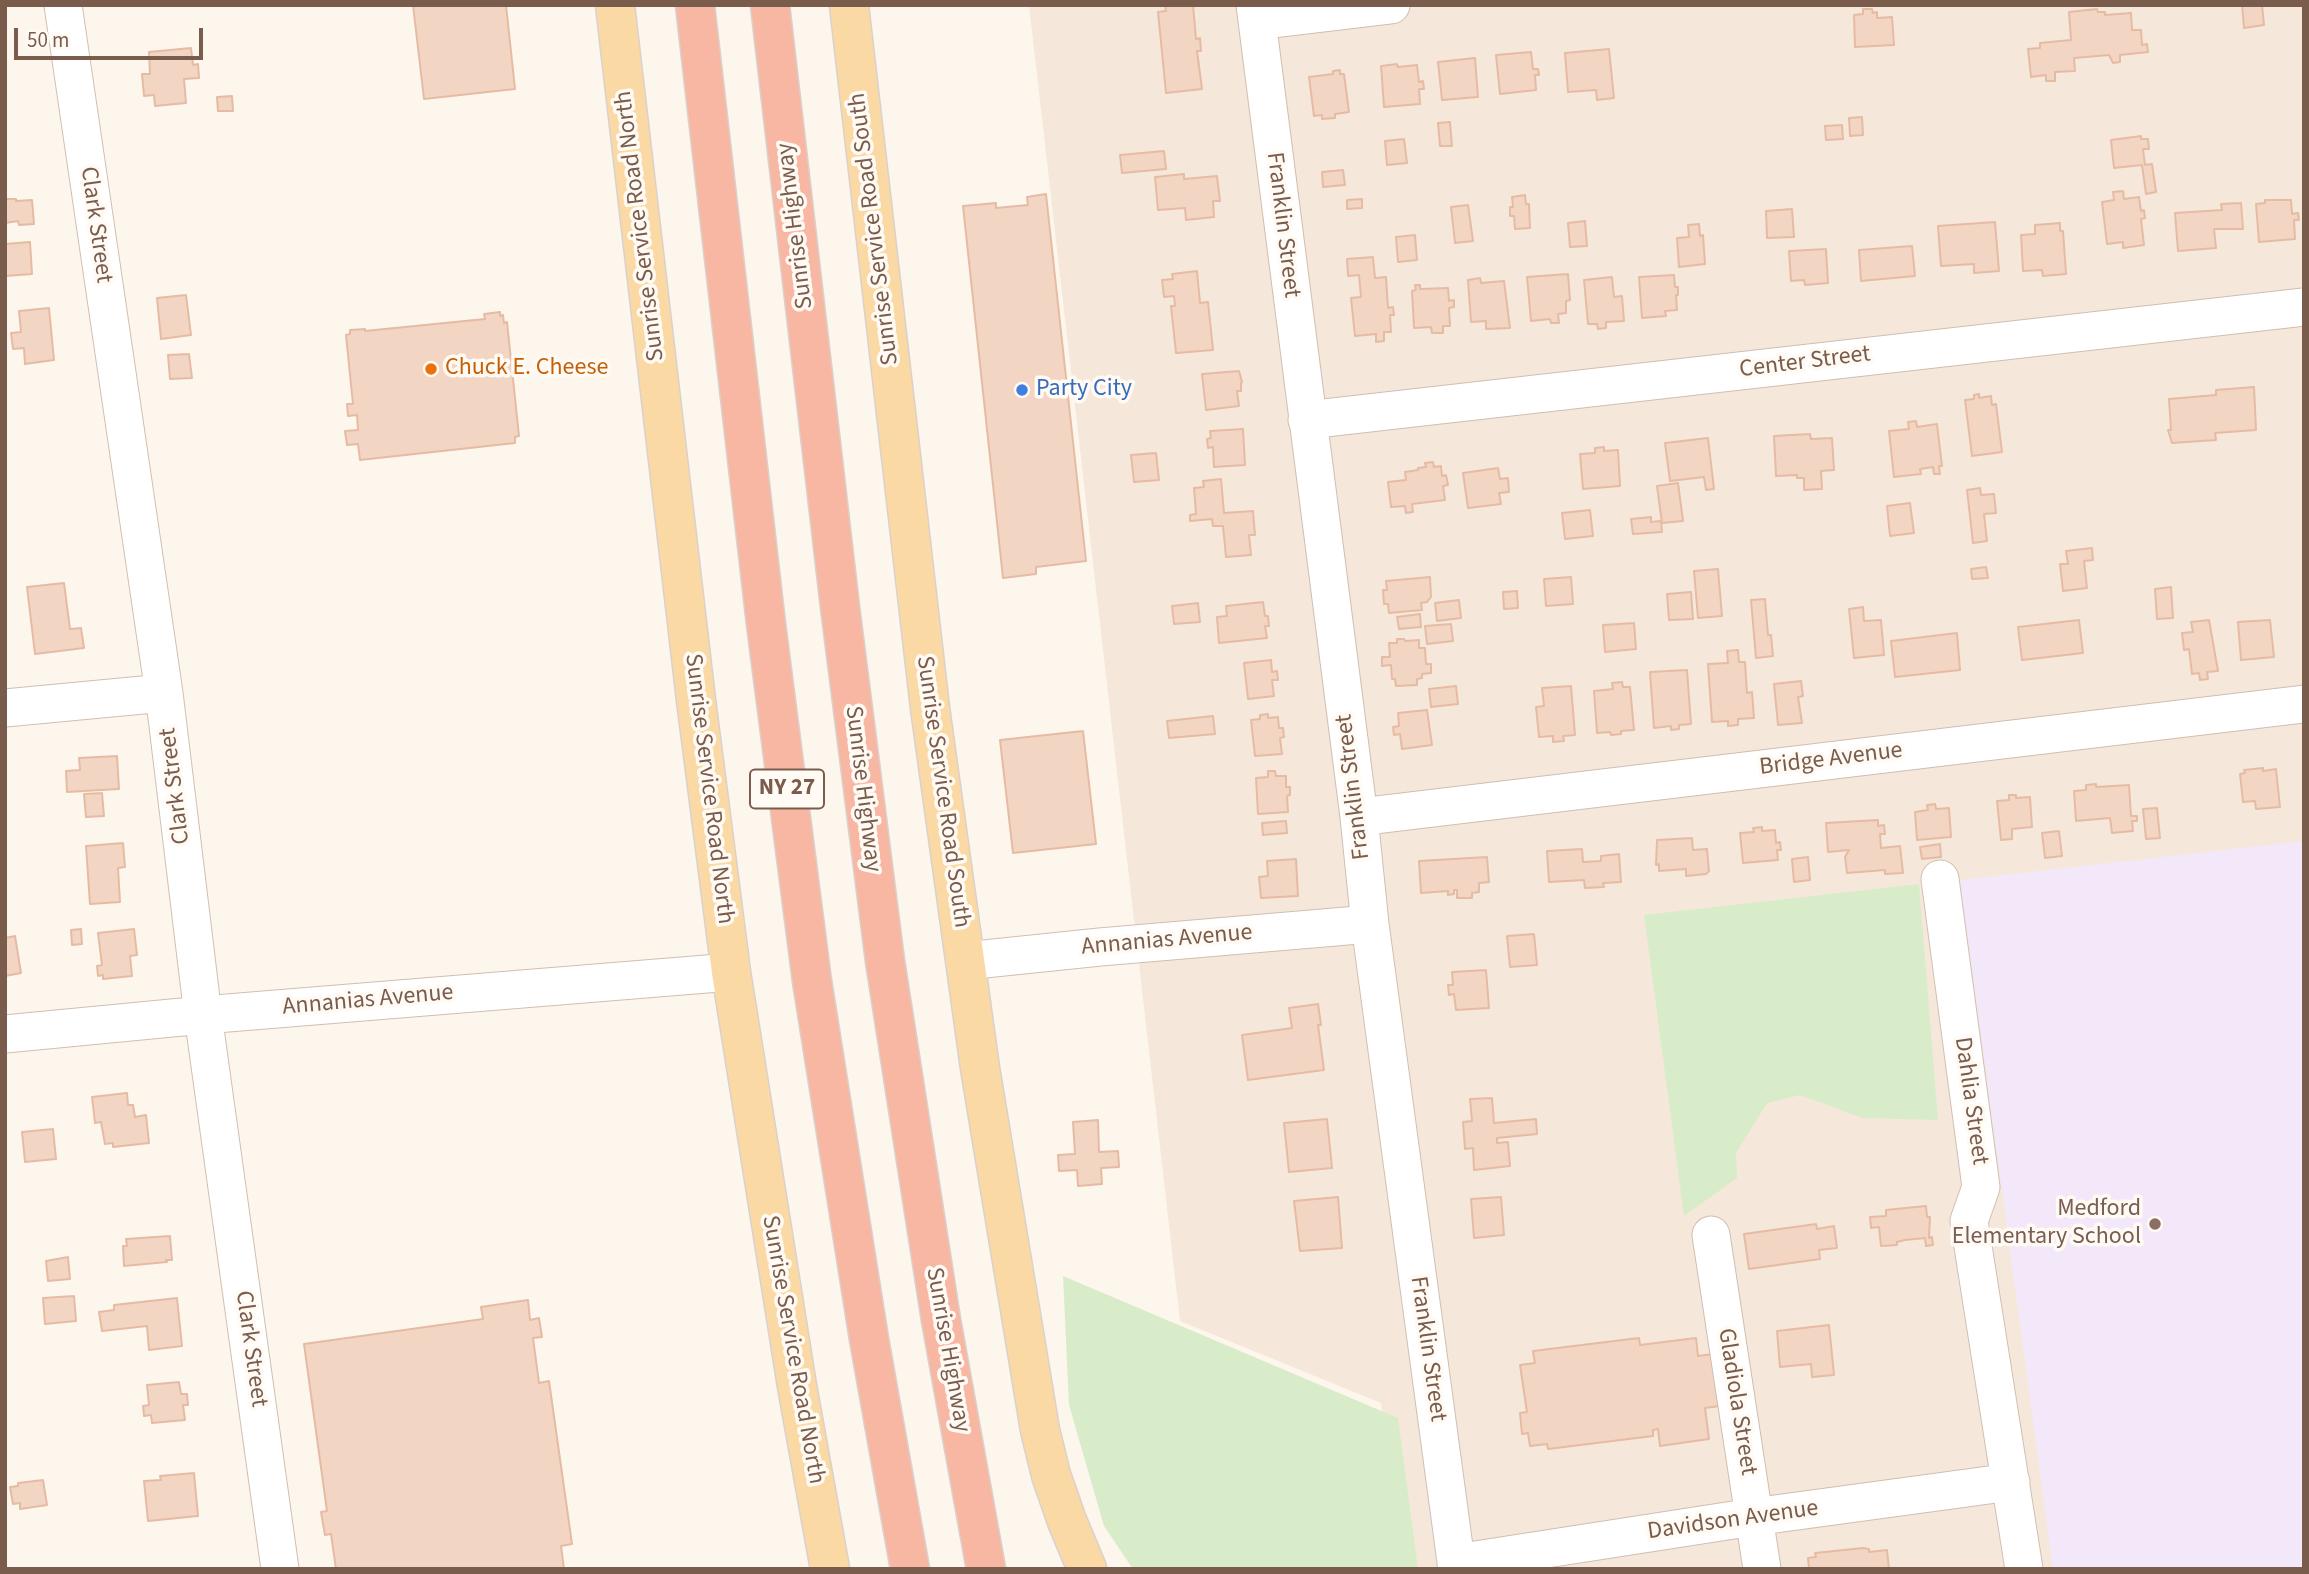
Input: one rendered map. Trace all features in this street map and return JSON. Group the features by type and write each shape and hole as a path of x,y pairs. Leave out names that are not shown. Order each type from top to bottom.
{"highway":[{"name":"NY 27","path":"695,5 768,638 812,981 869,1339 910,1569"},
{"name":"Sunrise Highway","path":"770,5 840,607 885,961 941,1320 986,1569"}],"main road":[{"name":"Sunrise Service Road North","path":"615,5 696,700 731,972 792,1361 830,1569"},
{"name":"Sunrise Service Road South","path":"849,5 928,691 980,1068 1034,1398 1051,1475 1087,1569"}],"street":[{"name":"Clark Street","path":"63,5 164,694 203,1015 280,1569"},
{"path":"1256,13 1391,5"},
{"name":"Franklin Street","path":"1256,13 1359,817 1370,924 1456,1566"},
{"name":"Center Street","path":"1307,420 2304,307"},
{"path":"5,708 164,694"},
{"name":"Bridge Avenue","path":"1359,817 2304,704"},
{"name":"Dahlia Street","path":"1940,879 1981,1187 1969,1221 2024,1569"},
{"name":"Annanias Avenue","path":"965,961 1370,924"},
{"name":"Annanias Avenue","path":"5,1034 731,972"},
{"name":"Gladiola Street","path":"1711,1235 1762,1569"},
{"name":"Davidson Avenue","path":"1456,1566 1754,1517 2011,1482"}],"shaded area":[{"path":"1029,5 2304,5 2304,1569 1402,1569 1381,1403 1180,1321"},
{"name":"Medford Elementary School","path":"2304,841 2304,1569 2053,1569 1960,880"}],"green space":[{"path":"1919,884 1938,1120 1862,1118 1800,1095 1767,1103 1736,1153 1737,1178 1684,1216 1644,915"},
{"path":"1063,1276 1398,1418 1418,1569 1133,1569 1104,1526 1069,1405"}],"building":[{"path":"413,5 506,5 515,89 424,99"},
{"path":"1165,5 1193,5 1196,39 1200,38 1201,51 1197,51 1202,89 1166,93 1158,12 1166,11"},
{"path":"2242,5 2262,5 2264,25 2244,28"},
{"path":"1863,9 1877,12 1877,18 1892,17 1894,45 1855,47 1854,15 1863,14"},
{"path":"2097,9 2098,12 2105,12 2105,15 2131,13 2132,30 2141,30 2142,45 2147,44 2148,52 2120,55 2120,62 2113,63 2109,55 2074,58 2075,71 2055,72 2055,81 2046,81 2046,75 2031,77 2028,49 2040,48 2040,43 2071,40 2069,12"},
{"path":"191,48 193,65 198,64 199,78 184,79 186,103 155,106 154,95 144,96 142,74 150,74 149,52"},
{"path":"1609,49 1614,98 1597,100 1596,90 1568,92 1565,53"},
{"path":"1531,52 1533,69 1538,69 1539,75 1535,75 1536,90 1500,94 1496,55"},
{"path":"1475,58 1478,97 1442,100 1438,62"},
{"path":"1397,64 1398,67 1417,65 1419,82 1423,81 1424,89 1419,89 1420,104 1384,107 1381,66"},
{"path":"1340,70 1340,74 1344,74 1349,112 1335,114 1335,118 1322,119 1322,115 1314,116 1309,77 1333,74 1333,71"},
{"path":"232,96 233,111 218,111 217,97"},
{"path":"1862,117 1863,135 1850,136 1849,118"},
{"path":"1450,122 1452,146 1440,146 1438,123"},
{"path":"1842,125 1843,139 1826,140 1825,126"},
{"path":"2141,136 2141,139 2148,139 2149,149 2143,149 2145,165 2152,164 2156,192 2146,194 2142,165 2114,168 2111,140"},
{"path":"1404,139 1407,163 1387,165 1385,141"},
{"path":"1164,151 1166,169 1122,173 1120,155"},
{"path":"1343,170 1345,185 1323,187 1322,172"},
{"path":"1184,174 1184,179 1217,176 1220,201 1213,201 1214,217 1186,220 1185,208 1158,210 1155,177"},
{"path":"2123,191 2124,199 2139,197 2145,218 2141,219 2144,245 2123,248 2123,242 2107,244 2102,202 2114,200 2113,192"},
{"path":"1046,194 1086,561 1036,567 1036,574 1003,578 963,206 996,203 996,208 1028,205 1027,197"},
{"path":"1525,195 1526,204 1529,204 1530,228 1515,229 1514,216 1510,216 1512,197"},
{"path":"5,199 32,200 34,224 19,225 18,221 5,223"},
{"path":"1362,199 1362,208 1347,209 1347,200"},
{"path":"2265,200 2291,200 2292,214 2298,213 2299,220 2294,220 2295,239 2259,242 2256,204 2265,203"},
{"path":"2241,203 2243,229 2214,229 2216,248 2178,251 2175,213 2222,210 2221,204"},
{"path":"1468,205 1473,241 1455,243 1451,207"},
{"path":"1792,209 1794,237 1767,238 1766,211"},
{"path":"1585,221 1587,246 1570,247 1568,223"},
{"path":"1995,222 1999,271 1974,273 1974,264 1941,266 1938,226"},
{"path":"2060,223 2066,274 2043,276 2042,270 2023,271 2021,235 2035,234 2035,225"},
{"path":"1699,224 1700,236 1703,235 1705,264 1679,267 1677,238 1689,237 1688,225"},
{"path":"1415,235 1417,260 1398,262 1396,237"},
{"path":"30,242 32,274 5,276 5,244"},
{"path":"1912,246 1915,276 1861,281 1859,250"},
{"path":"1826,249 1828,283 1805,285 1804,280 1791,281 1789,251"},
{"path":"1373,257 1375,278 1386,277 1388,308 1393,307 1394,315 1390,315 1391,332 1384,332 1384,341 1376,342 1376,334 1355,336 1351,298 1361,297 1359,275 1348,276 1347,259"},
{"path":"1197,271 1200,303 1208,302 1213,350 1176,353 1171,306 1175,306 1174,296 1164,297 1162,280 1173,279 1172,274"},
{"path":"1568,274 1570,300 1566,301 1566,313 1558,314 1559,323 1551,323 1550,319 1531,321 1527,277"},
{"path":"1674,275 1675,287 1678,287 1677,310 1665,311 1666,316 1642,318 1639,277"},
{"path":"1612,277 1614,297 1622,296 1624,321 1606,322 1606,328 1598,329 1597,324 1588,324 1584,280"},
{"path":"1480,278 1481,283 1504,281 1510,328 1486,329 1486,321 1471,322 1468,280"},
{"path":"1415,285 1420,285 1420,289 1448,288 1449,301 1454,300 1454,307 1449,308 1450,326 1443,326 1443,333 1432,333 1431,327 1414,328 1412,291 1416,290"},
{"path":"186,295 191,335 161,339 157,298"},
{"path":"49,308 54,360 25,364 24,348 13,349 11,333 21,332 19,311"},
{"name":"Chuck E. Cheese","path":"500,312 504,323 507,322 519,436 515,437 515,443 360,460 358,444 347,445 345,431 358,430 357,415 348,416 347,404 353,404 346,335 350,334 350,330 365,331 485,319 484,314"},
{"path":"189,354 192,378 170,379 168,355"},
{"path":"1239,371 1242,382 1241,391 1237,391 1239,406 1206,410 1202,374"},
{"path":"2254,387 2256,430 2215,433 2216,440 2172,443 2168,430 2171,430 2169,399 2216,395 2216,390"},
{"path":"1979,394 1979,398 1991,396 1992,405 1996,404 2002,452 1972,456 1965,400 1974,399 1974,395"},
{"path":"1916,421 1917,427 1937,424 1942,466 1939,466 1940,474 1934,474 1933,467 1920,469 1921,474 1894,477 1889,431 1909,429 1908,422"},
{"path":"1243,429 1245,465 1214,467 1213,447 1208,448 1207,439 1211,438 1210,431"},
{"path":"1810,434 1811,439 1832,438 1834,470 1821,471 1822,489 1804,490 1804,478 1797,478 1797,475 1776,476 1774,436"},
{"path":"1708,438 1714,489 1706,490 1704,477 1670,481 1665,443"},
{"path":"1604,447 1604,451 1618,450 1620,486 1583,489 1580,454 1595,453 1595,448"},
{"path":"1156,453 1159,480 1134,482 1131,455"},
{"path":"1433,462 1434,467 1441,466 1442,476 1446,475 1448,485 1443,486 1445,500 1412,504 1413,512 1406,513 1405,506 1391,507 1388,482 1406,480 1405,472 1418,470 1426,467 1425,463"},
{"path":"1498,468 1500,479 1508,478 1509,492 1499,493 1501,504 1468,508 1463,473"},
{"path":"1221,479 1224,513 1253,511 1255,535 1249,535 1251,555 1226,557 1223,526 1213,526 1212,519 1190,521 1190,515 1196,514 1194,488 1204,487 1203,481"},
{"path":"1678,483 1683,521 1662,523 1657,486"},
{"path":"1980,488 1981,495 1994,494 1996,513 1984,514 1987,541 1973,543 1967,490"},
{"path":"1910,503 1914,533 1890,536 1887,506"},
{"path":"1590,510 1593,536 1565,539 1562,513"},
{"path":"1651,517 1651,522 1661,521 1662,532 1633,534 1631,519"},
{"path":"2092,548 2093,560 2084,561 2087,588 2063,591 2060,564 2068,564 2066,551"},
{"path":"1986,567 1988,578 1972,579 1971,569"},
{"path":"1718,569 1722,616 1698,618 1694,571"},
{"path":"1430,577 1431,597 1427,602 1421,603 1422,610 1389,613 1388,604 1384,604 1383,590 1387,590 1386,581"},
{"path":"1571,577 1573,604 1546,606 1544,579"},
{"path":"64,583 70,629 81,628 84,648 35,654 27,587"},
{"path":"2171,587 2173,618 2157,619 2155,589"},
{"path":"1517,591 1518,608 1504,609 1503,592"},
{"path":"1691,592 1693,619 1669,620 1667,594"},
{"path":"1765,599 1773,656 1756,658 1751,600"},
{"path":"1459,600 1461,618 1437,621 1435,603"},
{"path":"1263,602 1265,616 1268,616 1269,626 1265,626 1267,638 1219,643 1217,617 1227,616 1226,606"},
{"path":"1198,603 1200,622 1174,624 1172,606"},
{"path":"1863,607 1864,621 1881,620 1884,655 1854,658 1849,609"},
{"path":"1420,614 1421,627 1399,629 1397,617"},
{"path":"2079,620 2083,653 2022,660 2018,627"},
{"path":"2209,620 2218,671 2207,672 2208,679 2200,680 2199,673 2192,674 2189,649 2184,650 2182,633 2193,632 2191,622"},
{"path":"2270,620 2274,657 2241,660 2238,622"},
{"path":"1634,623 1636,649 1605,652 1603,625"},
{"path":"1451,624 1453,641 1427,644 1425,626"},
{"path":"1957,633 1960,670 1895,677 1891,641"},
{"path":"1397,639 1419,640 1419,648 1425,648 1426,664 1431,664 1431,673 1422,674 1422,678 1417,679 1417,685 1396,686 1395,679 1392,679 1391,665 1382,666 1382,657 1390,657 1389,643 1397,643"},
{"path":"1738,650 1739,662 1745,662 1747,693 1752,692 1754,718 1738,719 1738,725 1728,726 1728,721 1712,722 1708,664 1728,663 1727,651"},
{"path":"1271,660 1272,672 1277,671 1278,680 1272,680 1274,696 1248,699 1244,663"},
{"path":"1687,670 1691,724 1679,725 1679,729 1671,730 1671,726 1654,728 1650,672"},
{"path":"1801,681 1803,696 1798,697 1802,723 1778,725 1774,684"},
{"path":"1622,682 1623,687 1630,687 1634,730 1611,735 1610,732 1597,733 1594,691 1613,689 1612,683"},
{"path":"1456,686 1458,704 1431,707 1429,689"},
{"path":"1571,686 1575,735 1563,736 1564,741 1553,742 1553,736 1539,737 1536,707 1544,706 1542,688"},
{"path":"1427,710 1432,745 1402,749 1400,734 1394,735 1393,727 1399,726 1398,713"},
{"path":"1268,714 1268,718 1278,717 1279,728 1283,728 1284,737 1280,738 1282,754 1255,756 1251,720"},
{"path":"1213,716 1215,734 1169,738 1167,721"},
{"path":"1083,731 1096,844 1013,853 1000,740"},
{"path":"117,756 119,789 67,792 66,771 80,770 79,758"},
{"path":"2263,768 2263,771 2276,769 2280,807 2256,809 2255,801 2243,802 2240,774 2245,773 2244,770"},
{"path":"1268,771 1275,771 1276,776 1286,776 1286,787 1290,787 1290,795 1287,796 1288,812 1258,814 1256,778 1268,777"},
{"path":"2096,784 2096,787 2129,785 2131,816 2137,816 2137,821 2132,821 2133,831 2112,833 2110,818 2076,821 2074,791 2086,790 2086,785"},
{"path":"102,793 104,816 86,817 84,794"},
{"path":"2009,795 2016,795 2016,798 2030,797 2032,827 2012,829 2012,839 2001,840 1997,801 2009,800"},
{"path":"1935,804 1936,809 1949,808 1951,837 1917,840 1915,812 1928,810 1927,805"},
{"path":"2157,808 2160,838 2146,839 2143,809"},
{"path":"1878,820 1878,826 1884,825 1885,834 1880,834 1881,848 1900,846 1903,873 1885,874 1885,870 1847,873 1845,857 1849,850 1828,852 1826,823"},
{"path":"1286,821 1287,833 1263,835 1262,823"},
{"path":"1762,827 1762,831 1775,830 1776,843 1780,842 1781,850 1777,850 1778,860 1743,863 1740,833 1754,832 1753,828"},
{"path":"2059,831 2062,856 2045,858 2042,833"},
{"path":"1692,838 1693,850 1707,849 1709,871 1706,874 1686,876 1686,869 1659,871 1659,864 1656,865 1657,840"},
{"path":"123,843 125,867 118,868 120,902 90,904 86,846"},
{"path":"1940,844 1941,857 1922,859 1920,847"},
{"path":"1582,849 1583,862 1601,861 1601,856 1619,854 1621,882 1603,883 1604,887 1585,888 1584,880 1549,882 1547,851"},
{"path":"1487,857 1489,882 1479,883 1479,892 1472,893 1472,898 1457,898 1457,890 1448,895 1448,891 1421,893 1419,861"},
{"path":"1808,857 1810,880 1794,882 1792,859"},
{"path":"1296,859 1298,896 1261,898 1259,877 1268,876 1267,861"},
{"path":"81,929 82,944 72,945 71,930"},
{"path":"134,929 137,955 130,956 132,976 103,979 103,975 98,976 97,966 102,965 98,933"},
{"path":"1534,934 1537,965 1510,967 1507,936"},
{"path":"15,936 21,973 5,976 5,938"},
{"path":"1486,970 1489,1008 1456,1010 1454,994 1449,995 1448,985 1453,985 1452,972"},
{"path":"1318,1004 1324,1070 1248,1080 1242,1035 1292,1028 1289,1008"},
{"path":"127,1093 128,1105 133,1105 135,1117 146,1115 149,1143 113,1147 113,1143 105,1144 101,1122 95,1123 92,1097"},
{"path":"1492,1098 1494,1123 1536,1119 1537,1134 1497,1138 1497,1143 1508,1142 1510,1166 1474,1170 1473,1148 1465,1149 1463,1122 1472,1121 1470,1099"},
{"path":"1327,1119 1332,1168 1289,1172 1284,1123"},
{"path":"1098,1120 1099,1152 1118,1151 1119,1167 1101,1168 1102,1184 1078,1186 1077,1170 1059,1171 1058,1155 1075,1154 1073,1122"},
{"path":"53,1129 56,1159 25,1162 22,1132"},
{"path":"1338,1197 1342,1248 1300,1251 1294,1201"},
{"path":"1501,1197 1504,1235 1474,1238 1471,1199"},
{"path":"1926,1206 1927,1217 1930,1217 1929,1238 1932,1237 1933,1245 1926,1246 1925,1238 1881,1246 1879,1227 1871,1228 1870,1217 1886,1216 1886,1210"},
{"path":"1816,1224 1817,1229 1834,1226 1837,1248 1819,1250 1820,1259 1749,1269 1744,1234"},
{"path":"170,1236 172,1260 124,1266 123,1246 127,1246 126,1239"},
{"path":"68,1257 70,1279 48,1281 46,1261"},
{"path":"74,1296 76,1321 45,1324 43,1298"},
{"path":"177,1298 182,1346 149,1350 147,1326 102,1331 99,1312 114,1310 114,1305"},
{"path":"528,1300 530,1320 539,1318 542,1337 533,1338 539,1383 549,1381 572,1544 561,1546 564,1569 336,1569 331,1534 325,1535 321,1512 327,1511 304,1344 483,1319 481,1307"},
{"path":"1829,1325 1834,1375 1812,1377 1811,1364 1780,1367 1777,1331"},
{"path":"1639,1338 1640,1345 1696,1338 1698,1356 1713,1354 1720,1406 1705,1408 1709,1439 1660,1446 1658,1429 1653,1430 1653,1436 1548,1449 1547,1444 1530,1446 1528,1433 1522,1434 1520,1413 1527,1412 1520,1365 1535,1363 1533,1351"},
{"path":"179,1382 181,1394 187,1394 188,1405 183,1405 185,1420 152,1423 151,1415 144,1416 143,1406 149,1405 147,1385"},
{"path":"194,1473 198,1516 148,1521 144,1481 161,1480 160,1476"},
{"path":"43,1480 47,1505 20,1509 20,1503 13,1504 10,1487 18,1486 18,1483"},
{"path":"1869,1549 1869,1552 1887,1550 1889,1569 1809,1569 1808,1558 1816,1557 1815,1553"}],"place":[{"name":"Chuck E. Cheese","path":"431,369"},
{"name":"Party City","path":"1022,390"},
{"name":"Medford Elementary School","path":"2155,1224"}]}
